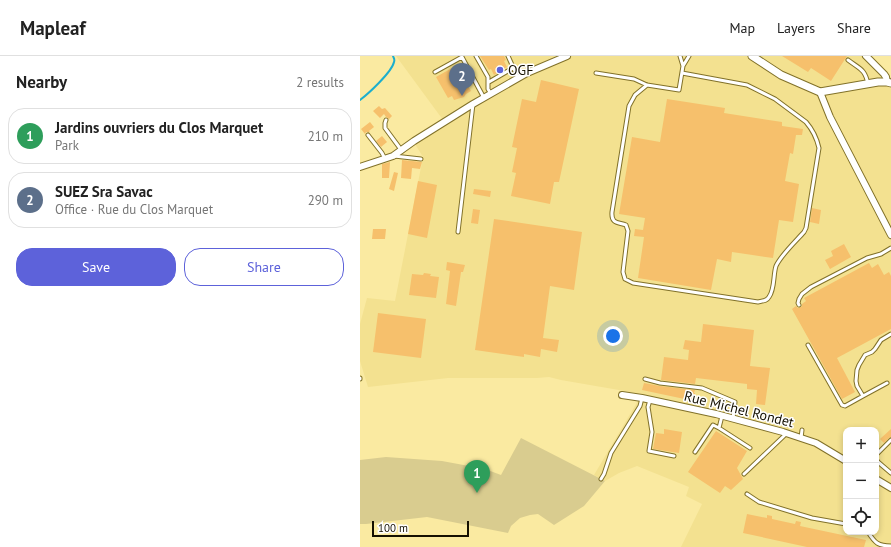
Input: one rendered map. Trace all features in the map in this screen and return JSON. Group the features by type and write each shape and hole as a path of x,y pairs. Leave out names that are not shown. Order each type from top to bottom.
{"street":[{"path":"360,167 385,159 402,151 414,141 527,72 567,56"},
{"path":"752,56 781,75 820,92 878,82 889,83"},
{"path":"866,56 884,74 889,83"},
{"path":"820,92 830,116 891,234"},
{"name":"Rue Michel Rondet","path":"622,395 733,418 787,433 816,443 843,459"},
{"path":"879,481 891,488"}],"lane":[{"path":"476,56 488,77 488,89 491,94"},
{"path":"508,56 518,78"},
{"path":"680,56 683,66"},
{"path":"596,73 634,79 647,85 679,90 683,66 689,56"},
{"path":"435,72 462,57 484,98"},
{"path":"848,60 864,72 868,84"},
{"path":"489,82 513,68"},
{"path":"647,85 635,95 629,106 612,212 613,220 626,225 628,232 623,272 625,279 633,283 758,302 764,301 769,298 771,293 775,271 780,260 806,228 818,144 810,126 775,99 743,84 682,73"},
{"path":"458,232 473,104"},
{"path":"386,120 385,128 402,151"},
{"path":"368,135 385,159"},
{"path":"392,156 421,159"},
{"path":"799,305 799,299 802,294 811,287 867,258 881,254 891,248"},
{"path":"862,396 857,386 856,370 865,355 872,352 881,340 891,334"},
{"path":"808,345 842,405 845,406 887,383"},
{"path":"645,380 702,388 735,402 733,418"},
{"path":"601,479 611,453 640,406 642,398"},
{"path":"650,400 648,408 652,432 649,451 674,456"},
{"path":"719,428 722,416"},
{"path":"695,452 713,425 750,448"},
{"path":"801,438 802,430"},
{"path":"744,474 787,433"},
{"path":"879,452 891,440"},
{"path":"879,463 891,473"},
{"path":"747,494 758,502 812,518 843,523"},
{"path":"870,535 876,543 883,547 891,546"}],"shaded area":[{"path":"396,56 865,56 891,89 891,547 681,547 702,504 686,496 689,487 637,466 619,473 605,481 594,475 642,394 549,377 448,378 368,387 360,361 360,324 367,298 395,301 423,157 415,144 446,124"},
{"path":"521,438 605,481 584,506 554,525 538,514 520,518 511,526 508,533 427,517 360,524 360,460 386,457 442,461 485,469 501,475"}],"building":[{"path":"480,56 504,56 506,60 504,61 507,67 494,75"},
{"path":"782,56 847,56 831,81 811,68 808,72"},
{"path":"461,63 470,81 466,83 471,91 464,97 454,100 452,96 448,98 436,77"},
{"path":"541,80 579,89 559,182 554,182 550,204 511,196 516,173 512,172 517,148 512,147 522,99 536,102"},
{"path":"667,99 725,108 724,113 782,122 782,126 803,129 802,135 796,135 793,154 790,153 785,181 799,184 793,222 779,220 773,258 732,252 731,262 717,259 711,290 638,278 644,237 634,236 635,229 643,230 645,218 619,214 632,137 660,142"},
{"path":"379,106 382,109 385,108 392,116 389,119 384,114 380,118 373,111"},
{"path":"370,122 374,127 369,131 370,132 366,132 365,134 361,129"},
{"path":"382,136 387,142 381,147 376,141"},
{"path":"402,160 422,162 420,169 412,168 411,179 401,178"},
{"path":"390,162 389,178 382,178 382,164"},
{"path":"394,172 398,173 394,191 389,189"},
{"path":"418,181 437,185 427,238 408,234"},
{"path":"474,189 491,191 490,197 473,194"},
{"path":"812,208 821,210 819,224 810,222"},
{"path":"473,209 480,210 478,224 471,223"},
{"path":"494,219 582,232 574,290 550,286 543,338 559,340 557,352 541,349 540,357 524,354 524,357 475,350"},
{"path":"373,229 386,229 385,239 372,239"},
{"path":"844,244 851,257 830,269 825,260 833,256 831,251"},
{"path":"447,262 465,265 463,272 461,272 456,306 446,304 450,271 446,270"},
{"path":"869,263 872,268 878,264 884,275 889,272 891,276 891,329 837,358 855,392 842,399 792,309 796,306 798,308 801,307 806,301 804,298"},
{"path":"424,273 431,274 430,276 439,277 436,298 409,295 412,274 423,275"},
{"path":"378,313 426,319 421,358 373,352"},
{"path":"703,324 754,330 750,366 770,368 765,405 756,404 757,390 747,389 747,384 696,378 695,384 661,380 664,357 688,360 689,350 683,349 685,340 701,342"},
{"path":"644,383 695,390 694,401 642,390"},
{"path":"664,429 682,432 679,453 653,449 656,433 664,434"},
{"path":"891,429 891,437 884,443 880,439"},
{"path":"716,431 747,451 737,468 743,479 731,490 725,486 720,493 688,472"},
{"path":"747,514 767,518 767,515 772,516 772,519 795,524 796,521 801,522 800,526 866,540 864,547 807,547 743,533"}],"waterway":[{"path":"360,100 374,88 389,71 394,61 393,56"}],"place":[{"name":"OGF","path":"500,70"},
{"name":"SUEZ Sra Savac","path":"462,96"},
{"name":"Jardins ouvriers du Clos Marquet","path":"477,493"}]}
